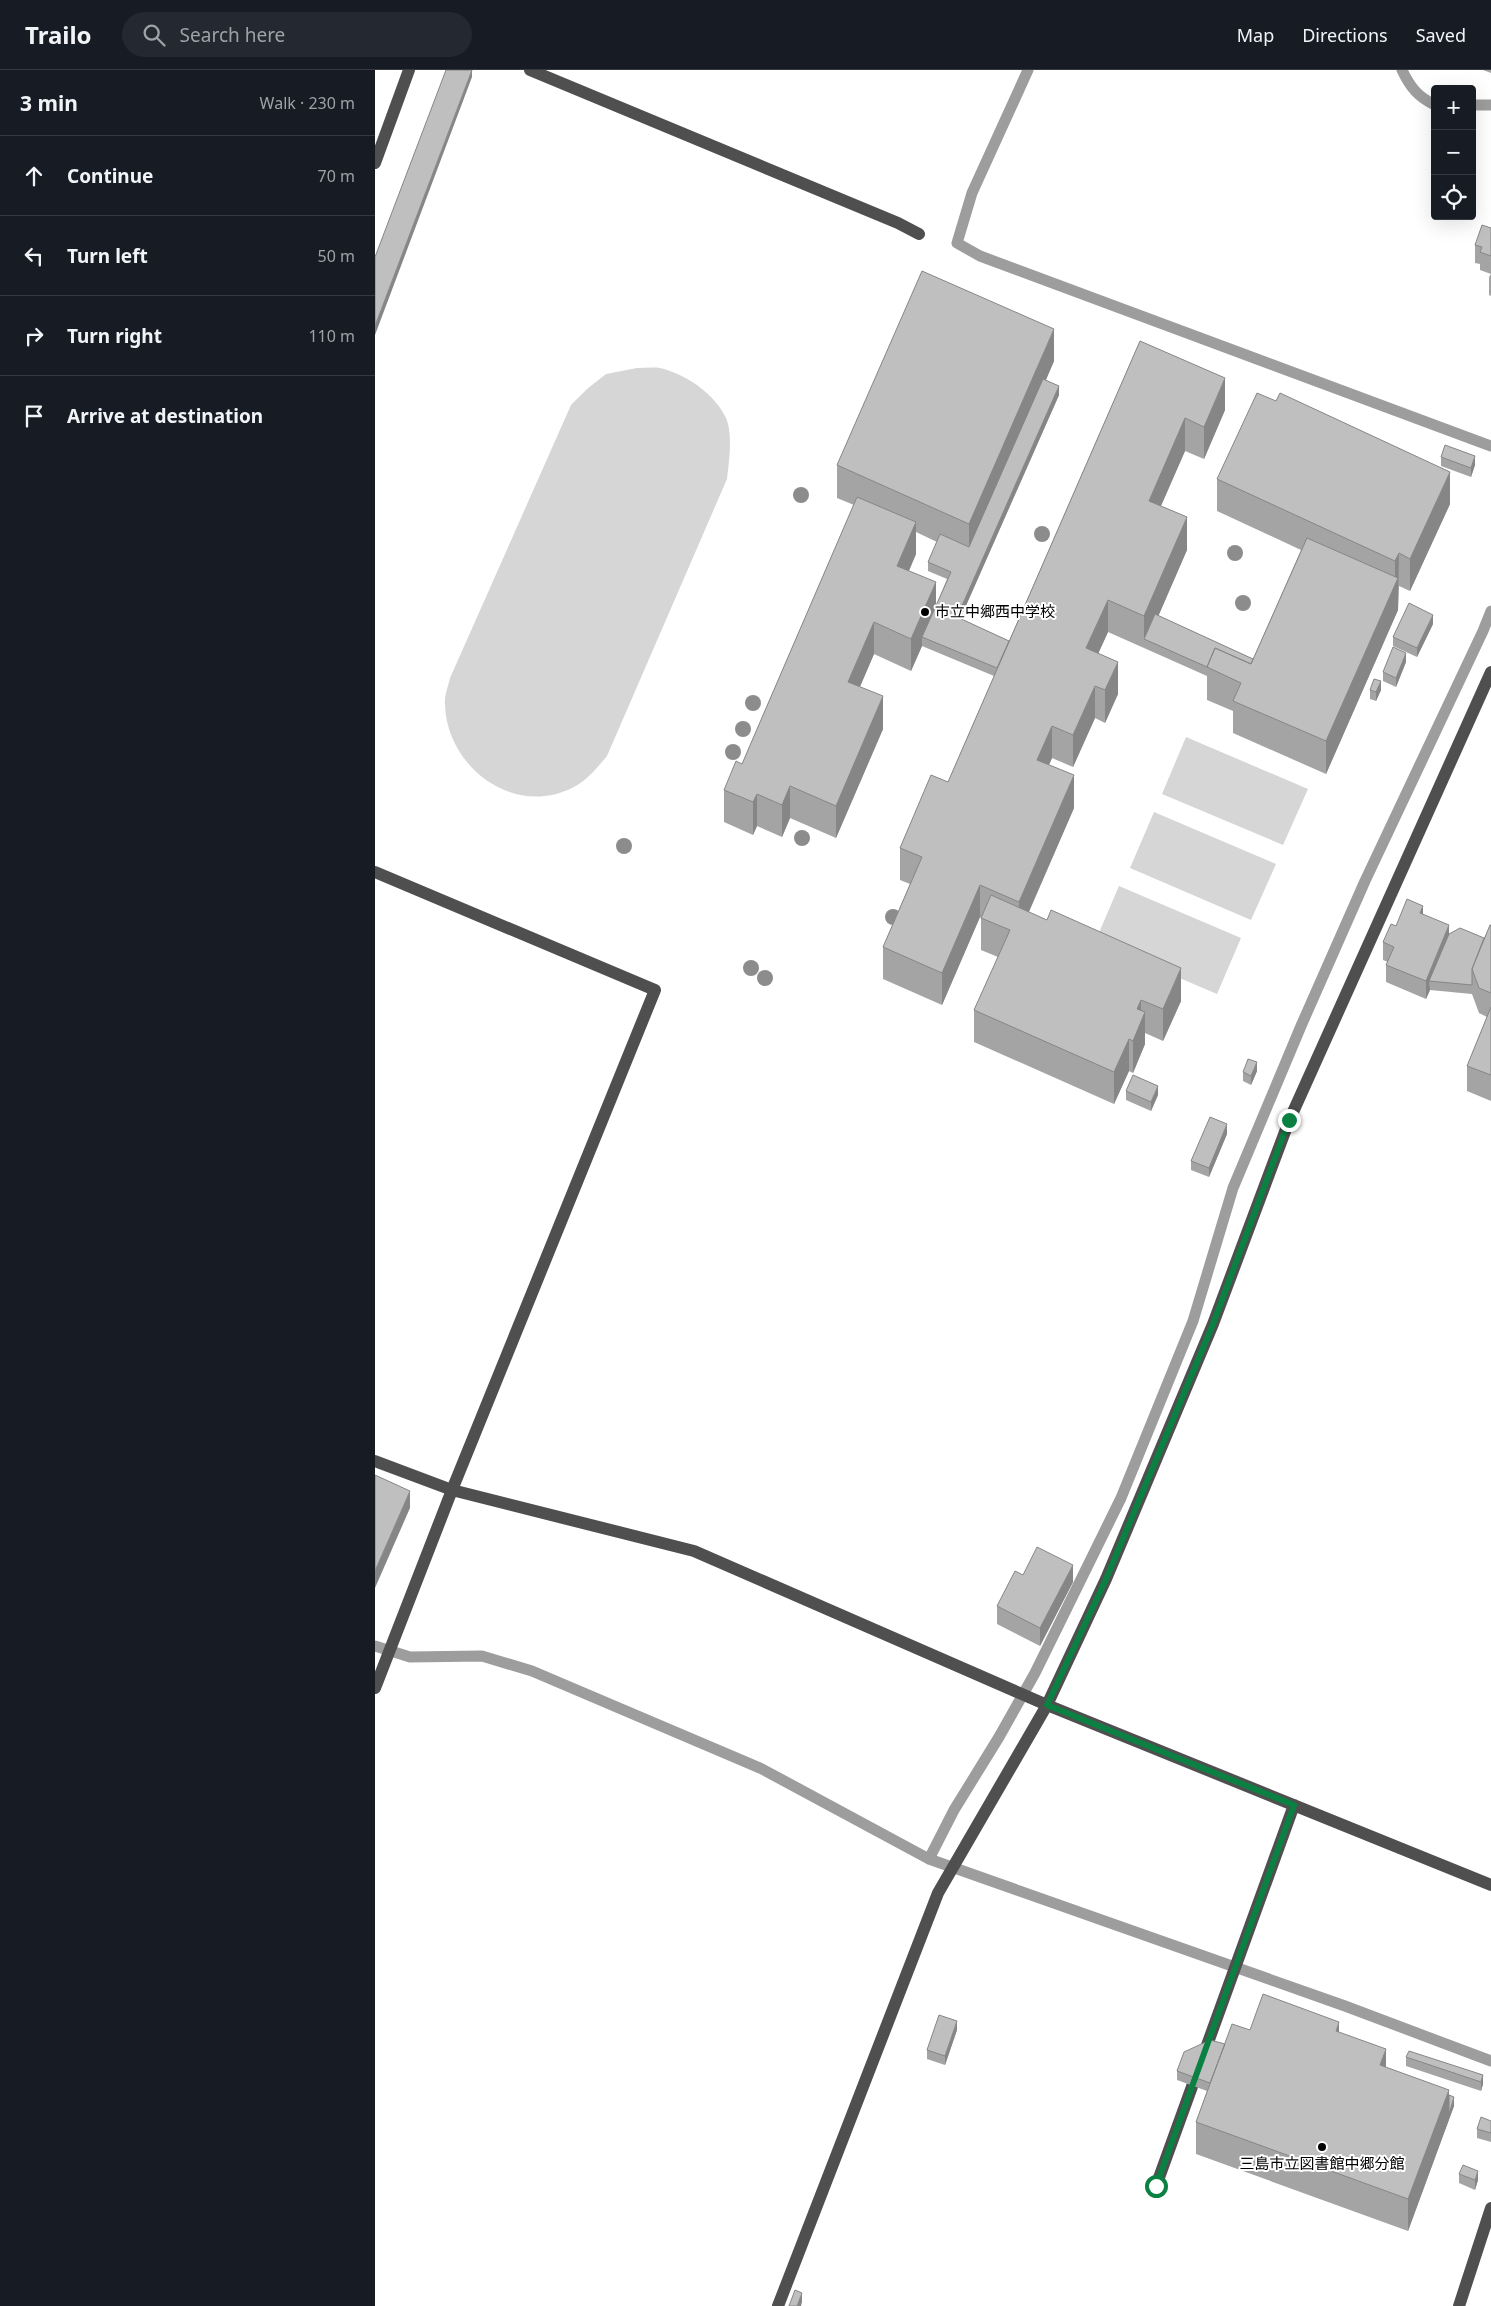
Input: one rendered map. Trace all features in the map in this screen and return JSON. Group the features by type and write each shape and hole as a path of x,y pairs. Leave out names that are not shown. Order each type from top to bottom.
{"street":[{"path":"375,163 409,70"},
{"path":"530,70 898,222 919,234"},
{"path":"778,2306 938,1893 1047,1705 1106,1579 1213,1324 1289,1120 1491,672"},
{"path":"375,872 655,990 452,1490 375,1688"},
{"path":"375,1461 452,1490 695,1551 1047,1705 1491,1885"},
{"path":"1156,2186 1294,1805"},
{"path":"1459,2306 1491,2208"}],"shaded area":[{"path":"637,368 660,368 680,375 699,386 715,401 726,418 728,425 730,448 727,479 607,756 586,779 570,789 548,796 526,796 505,790 486,780 470,766 457,748 449,727 445,705 450,678 571,405 606,374"},
{"path":"1186,737 1308,789 1283,845 1162,794"},
{"path":"1154,812 1276,864 1251,920 1130,868"},
{"path":"1119,886 1241,938 1217,994 1095,942"}],"building":[{"path":"446,70 472,70 375,326 375,257"},
{"path":"1482,225 1491,228 1491,256 1480,252 1482,247 1475,245"},
{"path":"922,271 1054,329 969,524 837,465"},
{"path":"1140,341 1225,378 1204,427 1185,418 1149,501 1187,517 1144,616 1108,600 1086,648 1118,662 1105,690 1095,686 1073,735 1052,726 1037,760 1074,775 1019,902 980,885 942,973 883,947 922,857 900,848 931,775 948,782"},
{"path":"1043,379 1059,386 957,617 1009,641 997,668 922,637 951,572 928,562 940,534 969,547"},
{"path":"1257,393 1276,401 1280,393 1450,472 1410,559 1399,553 1395,561 1217,479"},
{"path":"1445,445 1475,456 1471,468 1441,457"},
{"path":"857,497 916,522 897,566 936,582 911,639 874,622 848,682 883,696 836,806 790,786 782,805 757,794 753,802 724,790 736,761 742,764"},
{"path":"1307,538 1398,578 1326,741 1233,701 1241,683 1207,667 1215,648 1251,664"},
{"path":"1409,603 1433,615 1417,648 1393,637"},
{"path":"1155,614 1253,659 1251,664 1215,648 1207,667 1144,639"},
{"path":"1393,647 1406,653 1396,678 1383,672"},
{"path":"1374,679 1381,681 1376,692 1370,690"},
{"path":"991,895 1047,920 1051,910 1181,968 1163,1009 1141,1000 1137,1009 1145,1012 1133,1041 1129,1039 1114,1072 974,1010 1010,930 981,918"},
{"path":"1407,899 1423,906 1420,913 1449,925 1426,981 1386,965 1394,947 1383,942 1391,924 1396,926"},
{"path":"1490,925 1491,993 1479,988 1472,969"},
{"path":"1460,928 1484,938 1472,969 1472,985 1429,981 1449,934"},
{"path":"1491,1007 1491,1075 1467,1066"},
{"path":"1248,1059 1257,1062 1251,1076 1243,1072"},
{"path":"1133,1075 1158,1086 1151,1102 1126,1091"},
{"path":"1210,1117 1227,1124 1209,1168 1191,1161"},
{"path":"375,1475 410,1491 375,1571"},
{"path":"1037,1547 1073,1565 1040,1628 997,1606 1015,1571 1023,1575"},
{"path":"1263,1994 1339,2022 1336,2031 1386,2049 1380,2065 1449,2090 1408,2199 1196,2122 1232,2024 1250,2030"},
{"path":"939,2015 957,2021 945,2056 927,2050"},
{"path":"1210,2040 1225,2044 1210,2083 1177,2071 1184,2052"},
{"path":"1409,2051 1483,2075 1481,2082 1406,2057"},
{"path":"1449,2095 1454,2097 1449,2114"},
{"path":"1481,2117 1491,2121 1491,2133 1477,2129"},
{"path":"1463,2165 1478,2171 1475,2180 1459,2174"},
{"path":"795,2290 802,2293 797,2306 789,2306"}],"waterway":[{"path":"1028,70 972,193 957,243 980,256 1491,446"},
{"path":"1402,70 1415,91 1431,103"},
{"path":"1476,105 1491,105"},
{"path":"929,1859 954,1810 999,1737 1035,1673 1121,1498 1193,1321 1233,1188 1301,1026 1365,881 1491,611"},
{"path":"375,1646 410,1657 482,1656 532,1671 762,1769 929,1859 1345,2006 1491,2061"}],"place":[{"name":"市立中郷西中学校","path":"925,612"},
{"name":"三島市立図書館中郷分館","path":"1322,2147"}],"route":[{"path":"1156,2186 1294,1805 1047,1705 1106,1579 1213,1324 1289,1120"}]}
